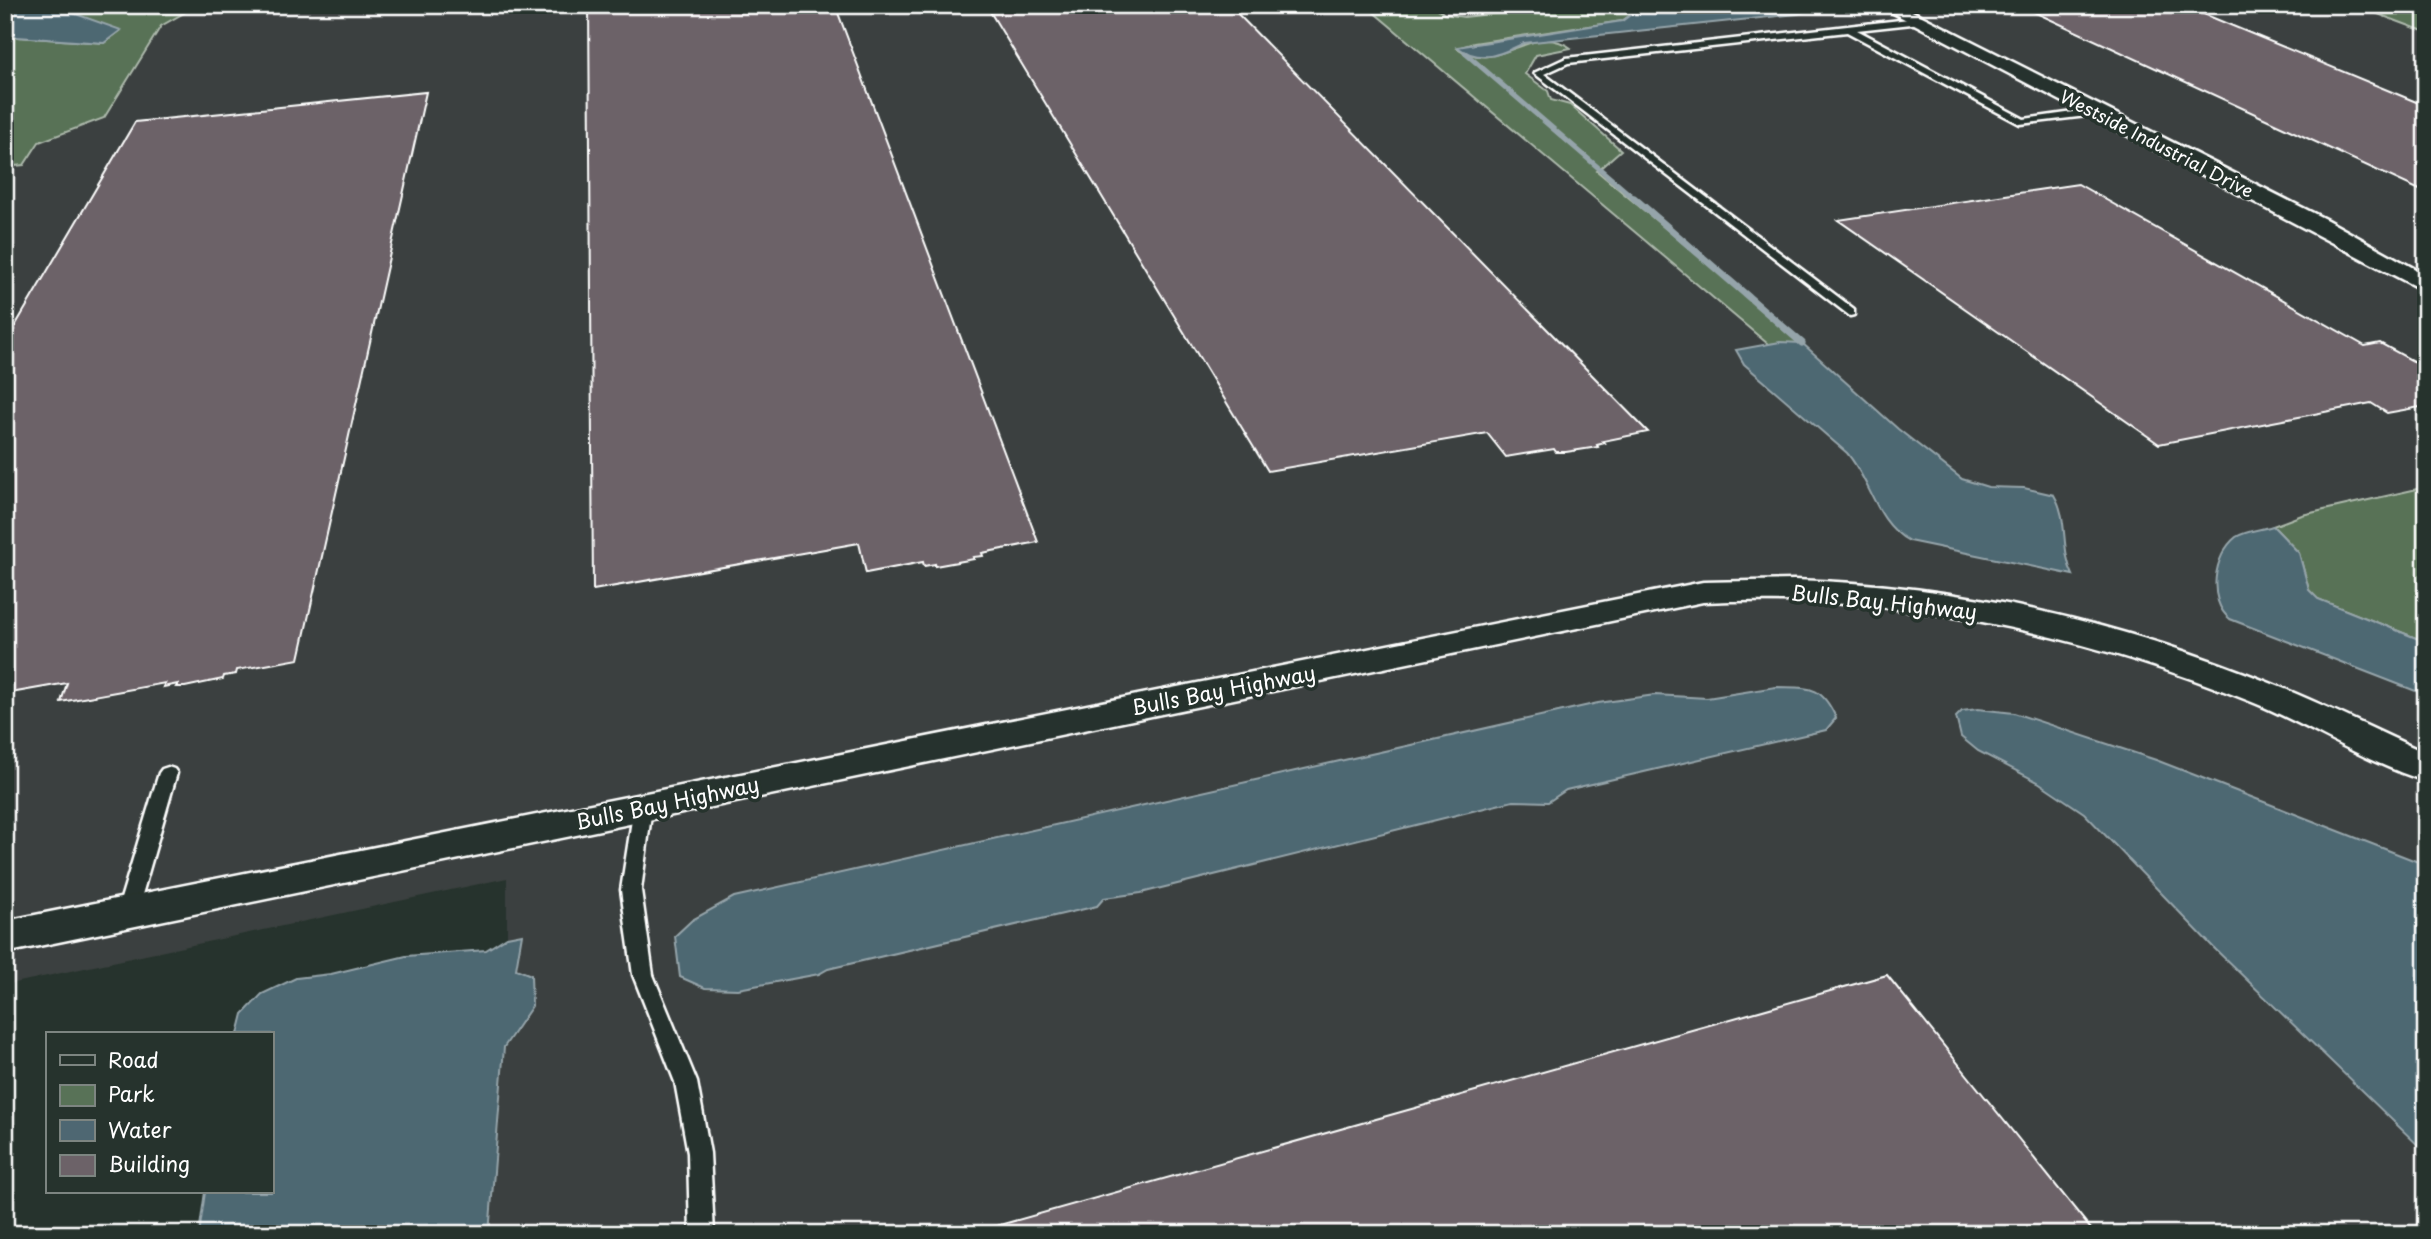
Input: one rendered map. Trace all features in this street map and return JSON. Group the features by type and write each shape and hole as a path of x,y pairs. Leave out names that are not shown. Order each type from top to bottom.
{"street":[{"name":"Westside Industrial Drive","path":"1886,5 2319,225 2426,285"},
{"name":"Bulls Bay Highway","path":"5,937 1703,592 1771,589 1870,595 1982,610 2097,638 2180,664 2266,695 2426,768"}],"lane":[{"path":"1850,312 1538,73 1566,61 1918,21"},
{"path":"1848,29 2023,122 2095,112"},
{"path":"127,912 168,773"},
{"path":"643,807 631,890 643,975 686,1082 699,1153 702,1234"}],"shaded area":[{"path":"198,5 1365,5 1768,344 1736,351 1744,365 1847,453 1858,466 1876,505 2072,574 2067,562 2064,529 2024,488 1988,487 1962,479 1898,429 1802,343 1597,170 1621,149 1571,105 1551,100 1548,91 1525,74 1536,55 1570,49 1560,41 1663,26 1797,14 1818,10 1815,5 2354,5 2426,32 2426,1234 489,1234 504,1047 532,1006 516,969 522,935 507,937 507,878 5,985 5,167 24,165 39,142 104,118 161,26"},
{"path":"1434,5 1574,5 1464,17 1444,14"}],"green space":[{"path":"51,5 198,5 161,26 104,118 39,142 24,165 5,167 5,33 17,37 104,43 120,31"},
{"path":"1365,5 1434,5 1444,14 1464,17 1574,5 1668,5 1634,13 1622,21 1474,43 1457,48 1472,55 1487,56 1542,40 1556,41 1571,48 1536,55 1525,74 1548,91 1551,100 1570,105 1621,150 1597,171 1802,343 1768,344"},
{"path":"2354,5 2426,5 2426,32"},
{"path":"2426,487 2426,642 2318,599 2309,590 2299,553 2273,526 2302,515"}],"water":[{"path":"32,5 56,7 121,30 104,43 17,37 5,33 5,8"},
{"path":"1668,5 1815,5 1820,8 1797,14 1524,43 1490,56 1474,55 1457,47 1622,21 1633,13"},
{"path":"1780,342 1802,343 1898,429 1962,479 1988,487 2024,488 2054,495 2059,505 2073,575 1909,541 1898,533 1888,523 1847,453 1744,364 1736,350"},
{"path":"2273,526 2299,553 2309,590 2318,599 2426,642 2426,695 2230,619 2218,601 2216,590 2222,555 2236,537"},
{"path":"1776,687 1813,690 1825,699 1836,718 1826,730 1566,790 1548,802 1513,801 1141,893 1104,898 1097,906 828,969 819,974 738,989 705,988 680,977 675,936 692,920 734,897 1598,703 1655,695 1707,698"},
{"path":"1978,709 2014,713 2156,760 2426,865 2426,1153 2214,948 2084,813 2038,782 1978,751 1961,737 1956,717 1962,711"},
{"path":"522,934 516,969 531,975 532,1006 504,1047 489,1234 199,1234 205,1194 273,1194 273,1032 238,1032 243,1014 262,994 296,978 331,974 406,956 486,950 507,937"}],"building":[{"path":"589,5 835,5 1038,542 982,553 983,556 973,557 974,559 935,566 924,566 923,562 866,573 859,543 593,590"},
{"path":"986,5 1229,5 1648,432 1603,441 1605,443 1597,445 1598,447 1566,452 1556,452 1554,449 1506,457 1487,433 1268,471"},
{"path":"2019,5 2182,5 2426,106 2426,193"},
{"path":"426,92 299,659 237,670 236,674 224,676 223,679 185,687 176,687 178,684 163,687 165,683 61,702 67,683 5,694 5,343 135,122"},
{"path":"2078,184 2365,346 2380,343 2426,368 2426,406 2387,413 2371,403 2159,444 1838,220"},
{"path":"1887,975 2095,1234 968,1234"}],"waterway":[{"path":"1465,53 1636,200"},
{"path":"1634,198 1802,343"}]}
